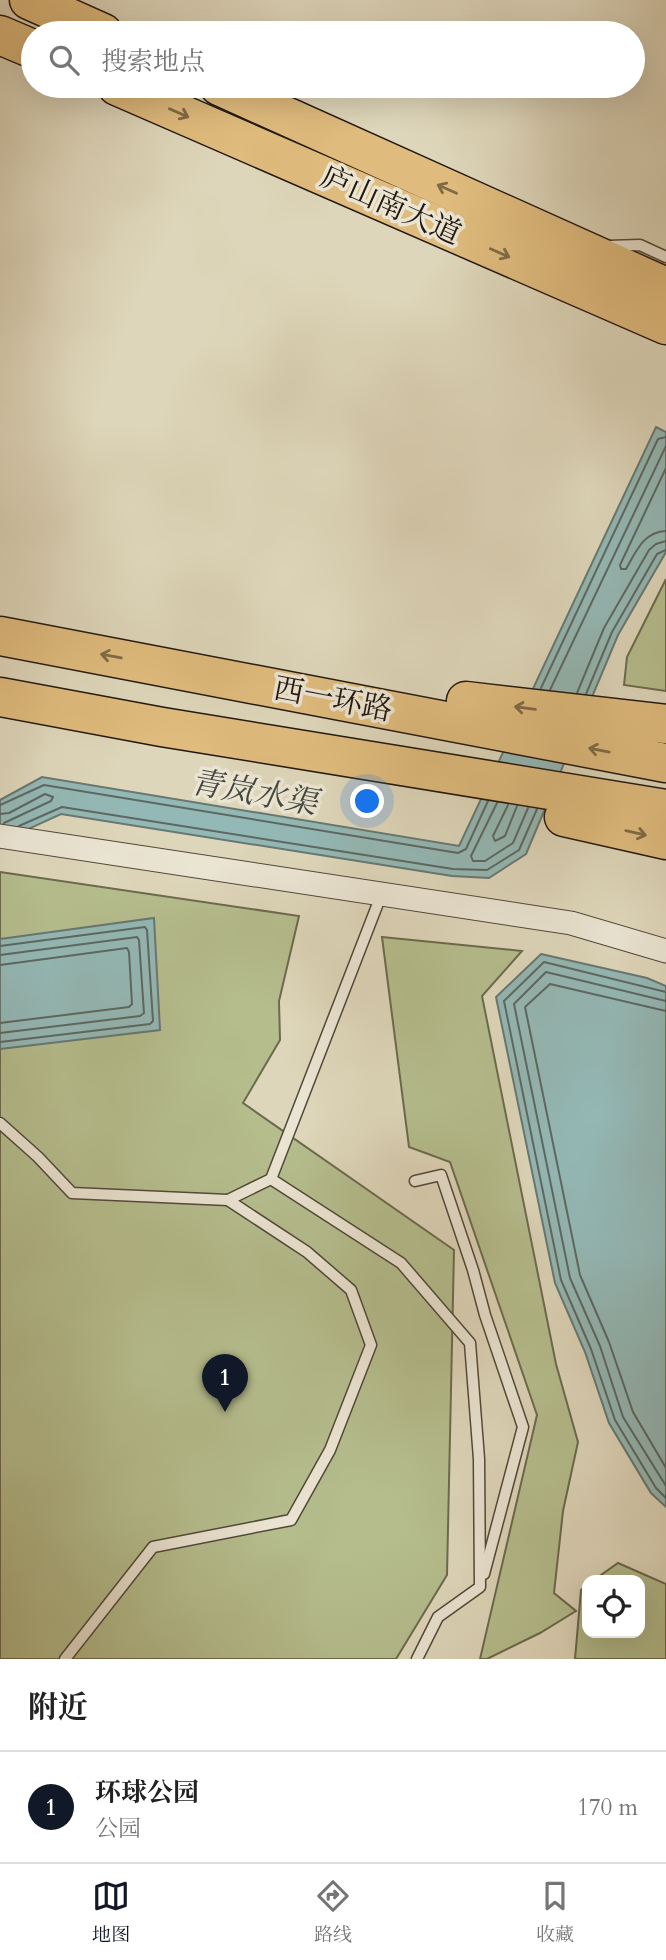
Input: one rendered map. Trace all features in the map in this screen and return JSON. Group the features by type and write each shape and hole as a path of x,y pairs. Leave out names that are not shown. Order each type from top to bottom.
{"highway":[{"path":"29,0 76,21"},
{"path":"0,35 21,44"},
{"name":"庐山南大道","path":"145,98 666,325"},
{"name":"庐山南大道","path":"246,98 666,287"},
{"name":"西一环路","path":"0,636 666,763"},
{"path":"160,665 666,724"},
{"name":"西一环路","path":"0,697 162,727 666,810"},
{"path":"162,727 666,840"}],"street":[{"path":"0,836 378,901 571,923 666,951"}],"lane":[{"path":"577,247 640,245 666,257"},
{"path":"0,1123 38,1157 72,1193 228,1200 271,1179 378,901"},
{"path":"415,1181 441,1175 523,1427 481,1587 438,1617 417,1659"},
{"path":"271,1179 401,1263 470,1343 479,1459 481,1587"},
{"path":"65,1659 153,1547 290,1520 330,1450 371,1345 351,1290 307,1252 228,1200"}],"green space":[{"path":"666,579 666,691 624,685 627,657"},
{"path":"0,872 299,916 279,1001 280,1040 243,1103 454,1250 447,1575 396,1659 0,1659"},
{"path":"382,937 522,951 482,996 556,1364 578,1442 563,1511 554,1593 576,1611 540,1633 487,1659 480,1659 537,1415 450,1162 409,1147"},
{"path":"618,1563 666,1584 666,1659 575,1659 582,1589 582,1638 645,1638 645,1575 601,1575"}],"water":[{"path":"656,427 666,432 666,552 618,635 526,854 489,878 452,876 61,814 0,842 0,800 42,777 459,846"},
{"path":"154,918 160,1030 0,1049 0,939"},
{"path":"541,954 647,978 666,986 666,1507 651,1493 609,1423 585,1352 555,1283 496,997"}],"place":[{"name":"环球公园","path":"225,1412"}],"water label":[{"name":"青岚水渠","path":"254,792"}]}
